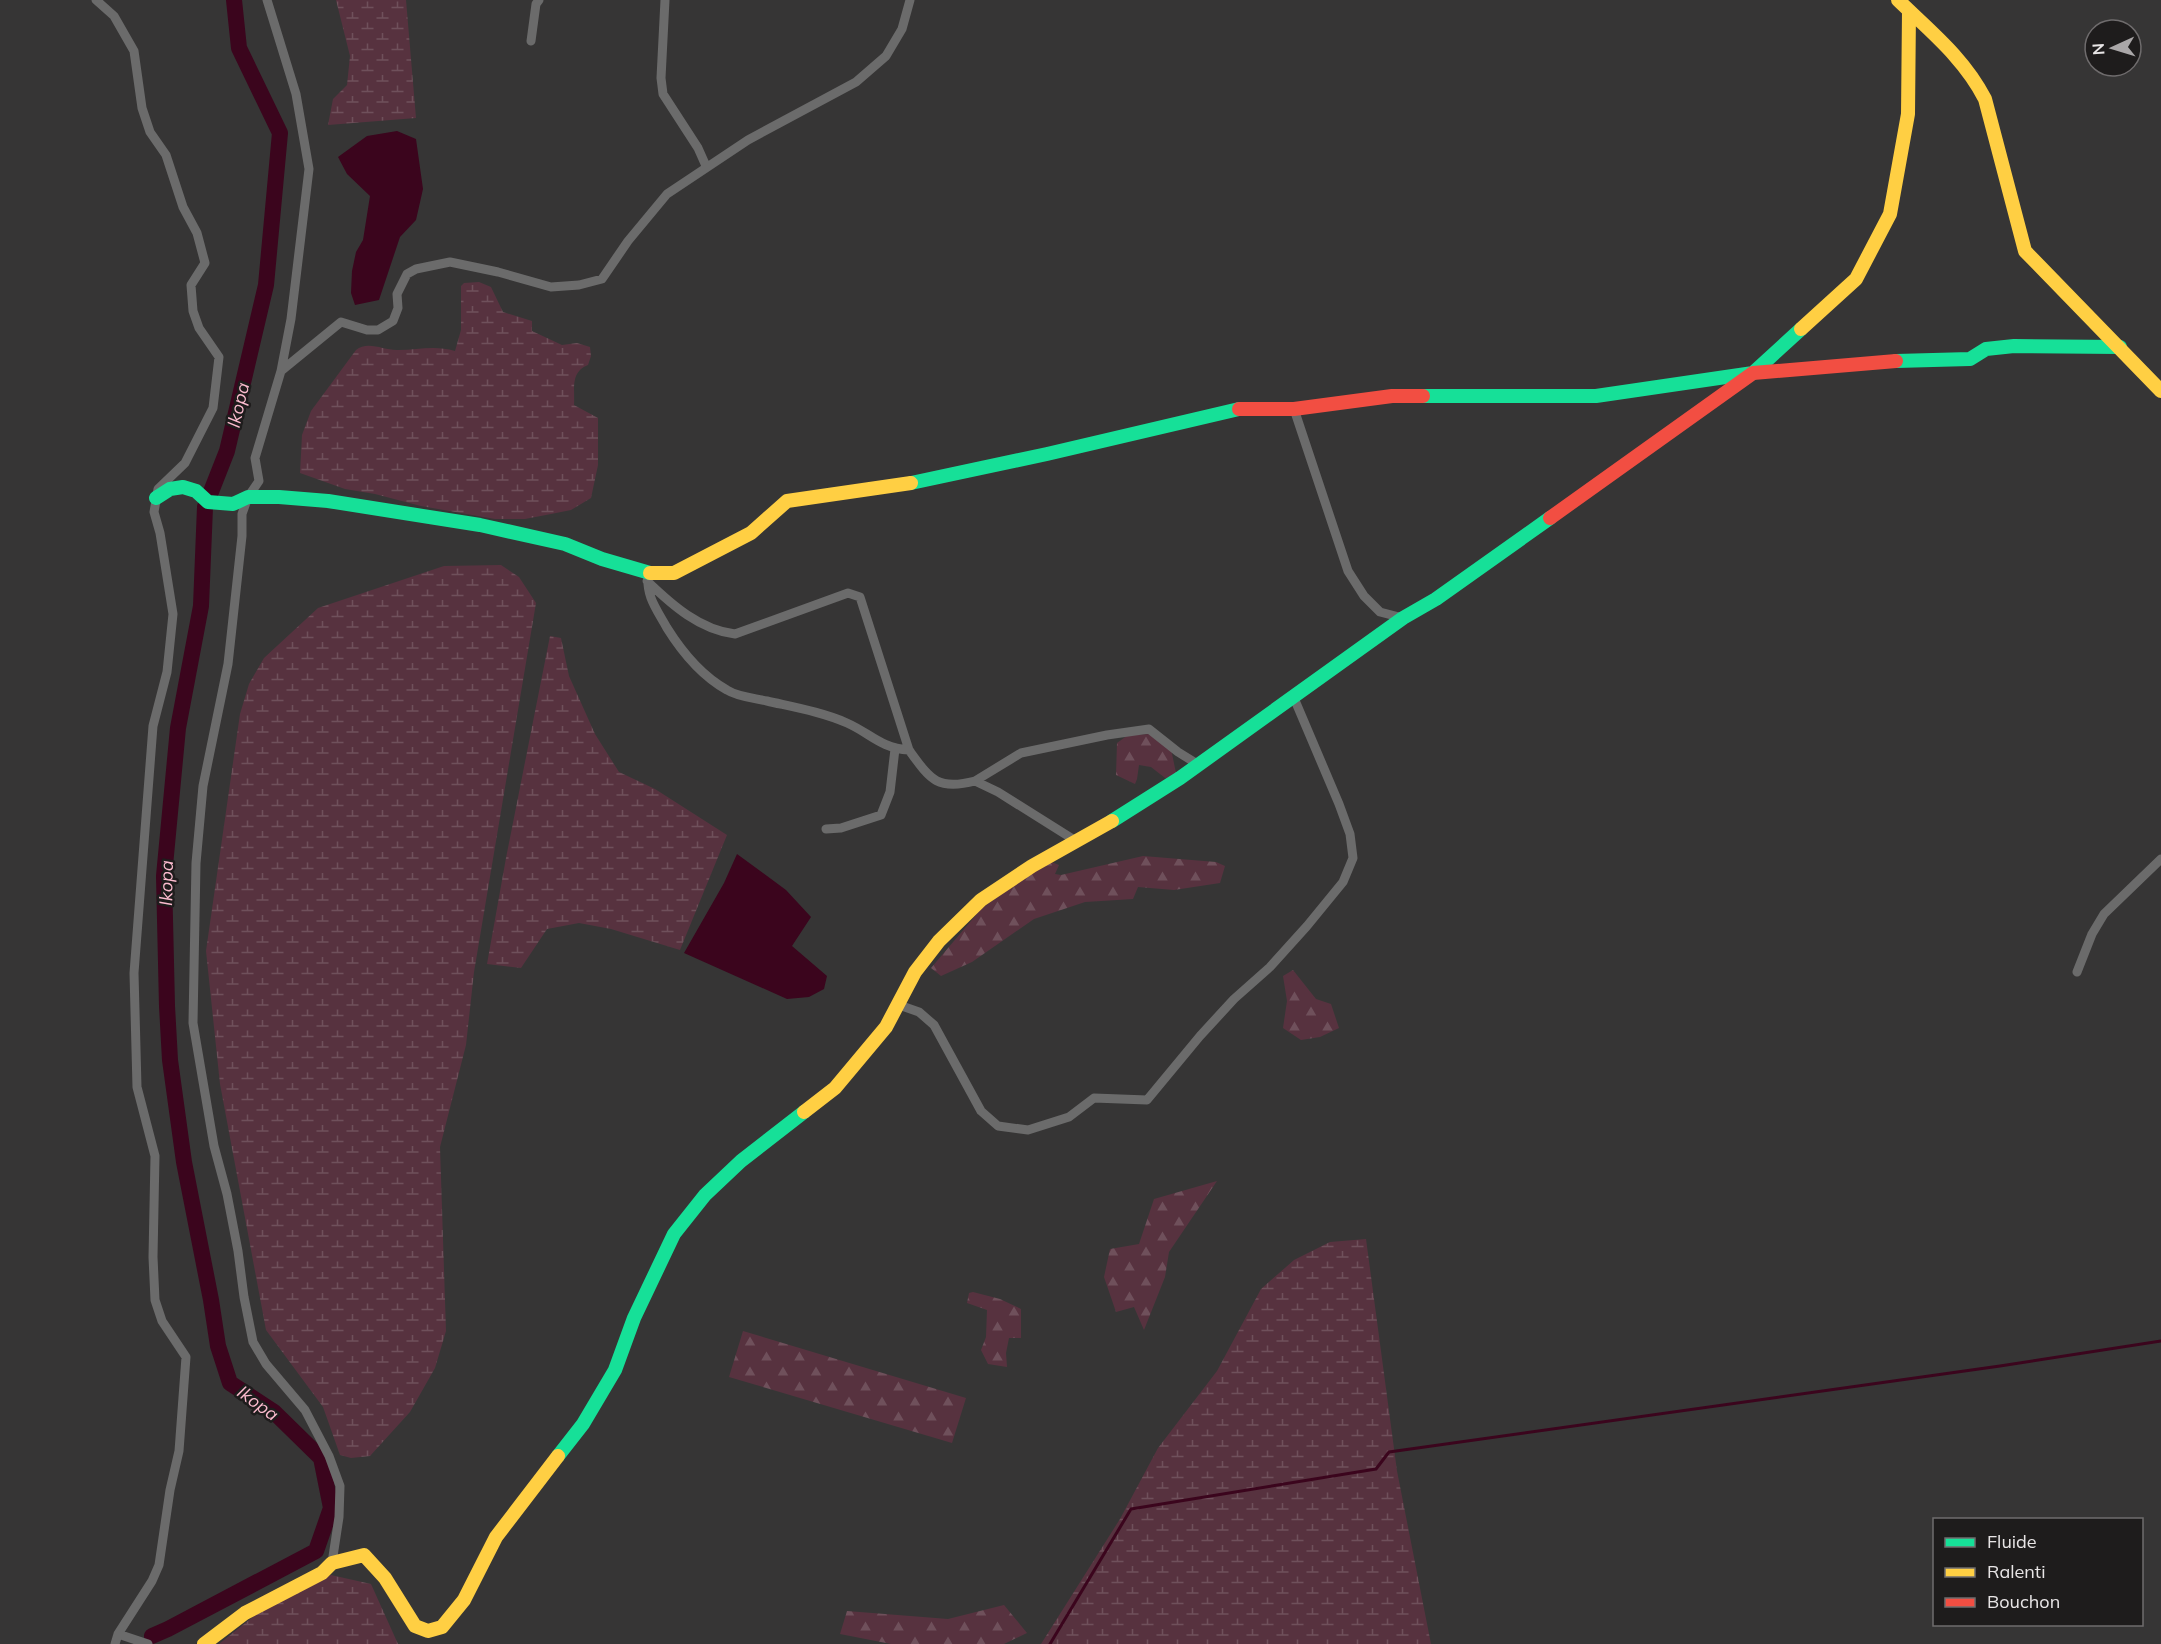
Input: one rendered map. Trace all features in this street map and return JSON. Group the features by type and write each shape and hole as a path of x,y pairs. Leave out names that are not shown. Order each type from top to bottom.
{"street":[{"path":"96,0 114,16 134,51 142,108 150,132 166,155 183,207 197,233 205,263 191,285 194,311 199,328 219,357 213,408 185,463 158,489 154,512 160,533 173,614 167,672 153,726 134,973 137,1087 155,1156 153,1257 155,1300 162,1321 186,1357 179,1451 170,1490 159,1565 152,1581 118,1634 115,1644"},
{"path":"267,0 296,94 309,169 291,319 281,371 255,458 259,481 248,497 242,514 242,536 228,664 203,786 196,863 193,1023 214,1146 227,1194 253,1342 266,1364 304,1410 329,1455 340,1486 339,1517 332,1563"},
{"path":"531,41 536,4 539,0"},
{"path":"665,0 661,78 663,94 698,148 706,166"},
{"path":"281,371 341,322 367,330 378,330 393,321 398,308 397,294 407,274 416,269 450,262 551,287 579,285 602,279 628,241 667,194 747,140 856,82 886,56 902,29 910,0"},
{"path":"1898,0 1951,49 1977,80 1985,99 2025,251 2161,391"},
{"path":"204,1644 245,1613 322,1573 332,1563 364,1555 385,1578 415,1626 428,1631 442,1627 464,1600 496,1537 583,1424 615,1370 634,1318 674,1234 705,1195 741,1161 835,1088 886,1027 915,972 939,940 981,900 1076,841 1110,823 1199,765 1403,618 1436,599 1753,373 1856,279 1890,214 1908,114 1909,11"},
{"path":"648,577 674,573 751,533 787,501 923,481 1240,409 1294,410 1392,396 1596,396 1753,373 1971,358 1986,349 2014,346 2120,347"},
{"path":"1294,410 1348,572 1364,596 1380,612 1403,618"},
{"path":"176,470 176,484 197,490 208,502 233,504 248,497 279,496 328,501 480,525 565,544 648,577 674,607 718,632 735,634 848,593 860,597 909,750 926,774 942,785 975,781 1021,753 1107,735 1149,729 1199,765"},
{"path":"156,498 165,490 182,486"},
{"path":"648,577 647,588 655,607 675,641 701,671 728,691 847,723 882,744 895,749 909,750"},
{"path":"899,1005 919,1012 934,1025 981,1111 998,1126 1028,1130 1069,1117 1094,1098 1147,1100 1234,999 1270,968 1307,926 1343,882 1353,858 1350,834 1339,804 1293,698"},
{"path":"826,829 841,828 881,815 890,792 895,749"},
{"path":"975,781 998,792 1076,841"},
{"path":"2077,972 2092,934 2104,914 2161,860"},
{"path":"118,1634 148,1644"}],"green space":[{"path":"336,0 406,0 416,118 328,125 333,99 347,85 350,56"},
{"path":"479,282 491,287 503,312 532,321 532,331 562,345 577,343 590,347 591,356 588,365 578,372 576,377 574,405 598,418 598,465 591,498 571,510 525,519 495,519 345,489 300,473 302,435 311,411 356,350 371,346 393,350 433,348 455,351 461,330 461,286 464,283"},
{"path":"501,565 519,577 536,603 474,972 466,1045 440,1147 446,1331 435,1368 410,1412 370,1456 351,1458 340,1455 323,1407 266,1330 220,1084 206,951 240,714 249,684 264,658 318,608 444,566"},
{"path":"550,636 561,638 569,676 595,734 619,772 655,789 727,835 680,950 611,929 579,923 547,929 521,968 487,964"},
{"path":"1151,734 1171,749 1176,773 1169,781 1151,767 1139,765 1135,784 1116,775 1117,743 1128,735"},
{"path":"1143,856 1216,862 1225,866 1220,883 1174,890 1138,887 1133,899 1085,902 1034,919 972,962 941,976 931,968 982,908 1049,861 1059,865 1055,874 1061,875"},
{"path":"1293,970 1316,999 1331,1004 1339,1028 1320,1037 1301,1040 1283,1028 1287,1001 1283,976"},
{"path":"1217,1181 1169,1252 1165,1277 1144,1330 1134,1307 1116,1312 1104,1277 1110,1249 1139,1244 1154,1199"},
{"path":"1366,1239 1397,1471 1431,1644 1041,1644 1120,1519 1158,1448 1217,1371 1261,1289 1294,1260 1330,1242"},
{"path":"969,1293 1000,1299 1021,1309 1021,1338 1009,1338 1006,1353 1007,1367 988,1364 981,1350 986,1337 987,1310 967,1303"},
{"path":"743,1331 966,1398 952,1443 729,1377"},
{"path":"331,1575 371,1584 398,1644 219,1644 259,1612"},
{"path":"1004,1605 1027,1633 1004,1644 891,1644 840,1634 847,1611 948,1619"}],"shaded area":[{"path":"397,131 416,139 423,189 416,220 400,237 379,300 355,305 351,293 352,271 356,252 363,240 370,196 347,174 338,157 367,136"},
{"path":"737,854 786,890 811,917 792,946 827,976 824,989 809,997 787,999 684,953 724,883"}],"waterway":[{"name":"Ikopa","path":"152,1636 316,1551 331,1508 321,1458 274,1412 230,1383 218,1346 184,1162 170,1060 164,876 178,728 201,606 205,507 227,451 266,285 280,133 239,48 234,0"},
{"path":"1050,1644 1131,1509 1376,1469 1389,1452 2000,1366 2161,1341"}],"traffic: fast":[{"path":"1423,396 1596,396 1753,373 1801,329"},
{"path":"1896,361 1970,359 1986,349 2014,346 2120,347"},
{"path":"911,483 1239,409"},
{"path":"156,498 170,489 183,487 196,491 208,502 233,504 248,497 328,501 480,525 565,544 602,559 650,573"},
{"path":"1112,821 1180,778 1403,618 1436,599 1550,518"},
{"path":"558,1456 583,1424 615,1370 634,1318 674,1234 705,1195 741,1161 804,1112"}],"traffic: slow":[{"path":"1898,0 1957,58 1977,84 1985,99 2025,251 2161,391"},
{"path":"1801,329 1856,279 1890,214 1908,114 1909,11"},
{"path":"650,573 674,573 751,533 787,501 911,483"},
{"path":"804,1112 835,1088 886,1027 915,972 939,941 981,900 1032,866 1112,821"},
{"path":"204,1644 245,1613 322,1573 332,1563 364,1555 385,1578 415,1626 428,1631 442,1627 464,1600 496,1537 558,1456"}],"traffic: jam":[{"path":"1550,518 1753,373 1896,361"},
{"path":"1239,409 1294,409 1392,396 1423,396"}]}
